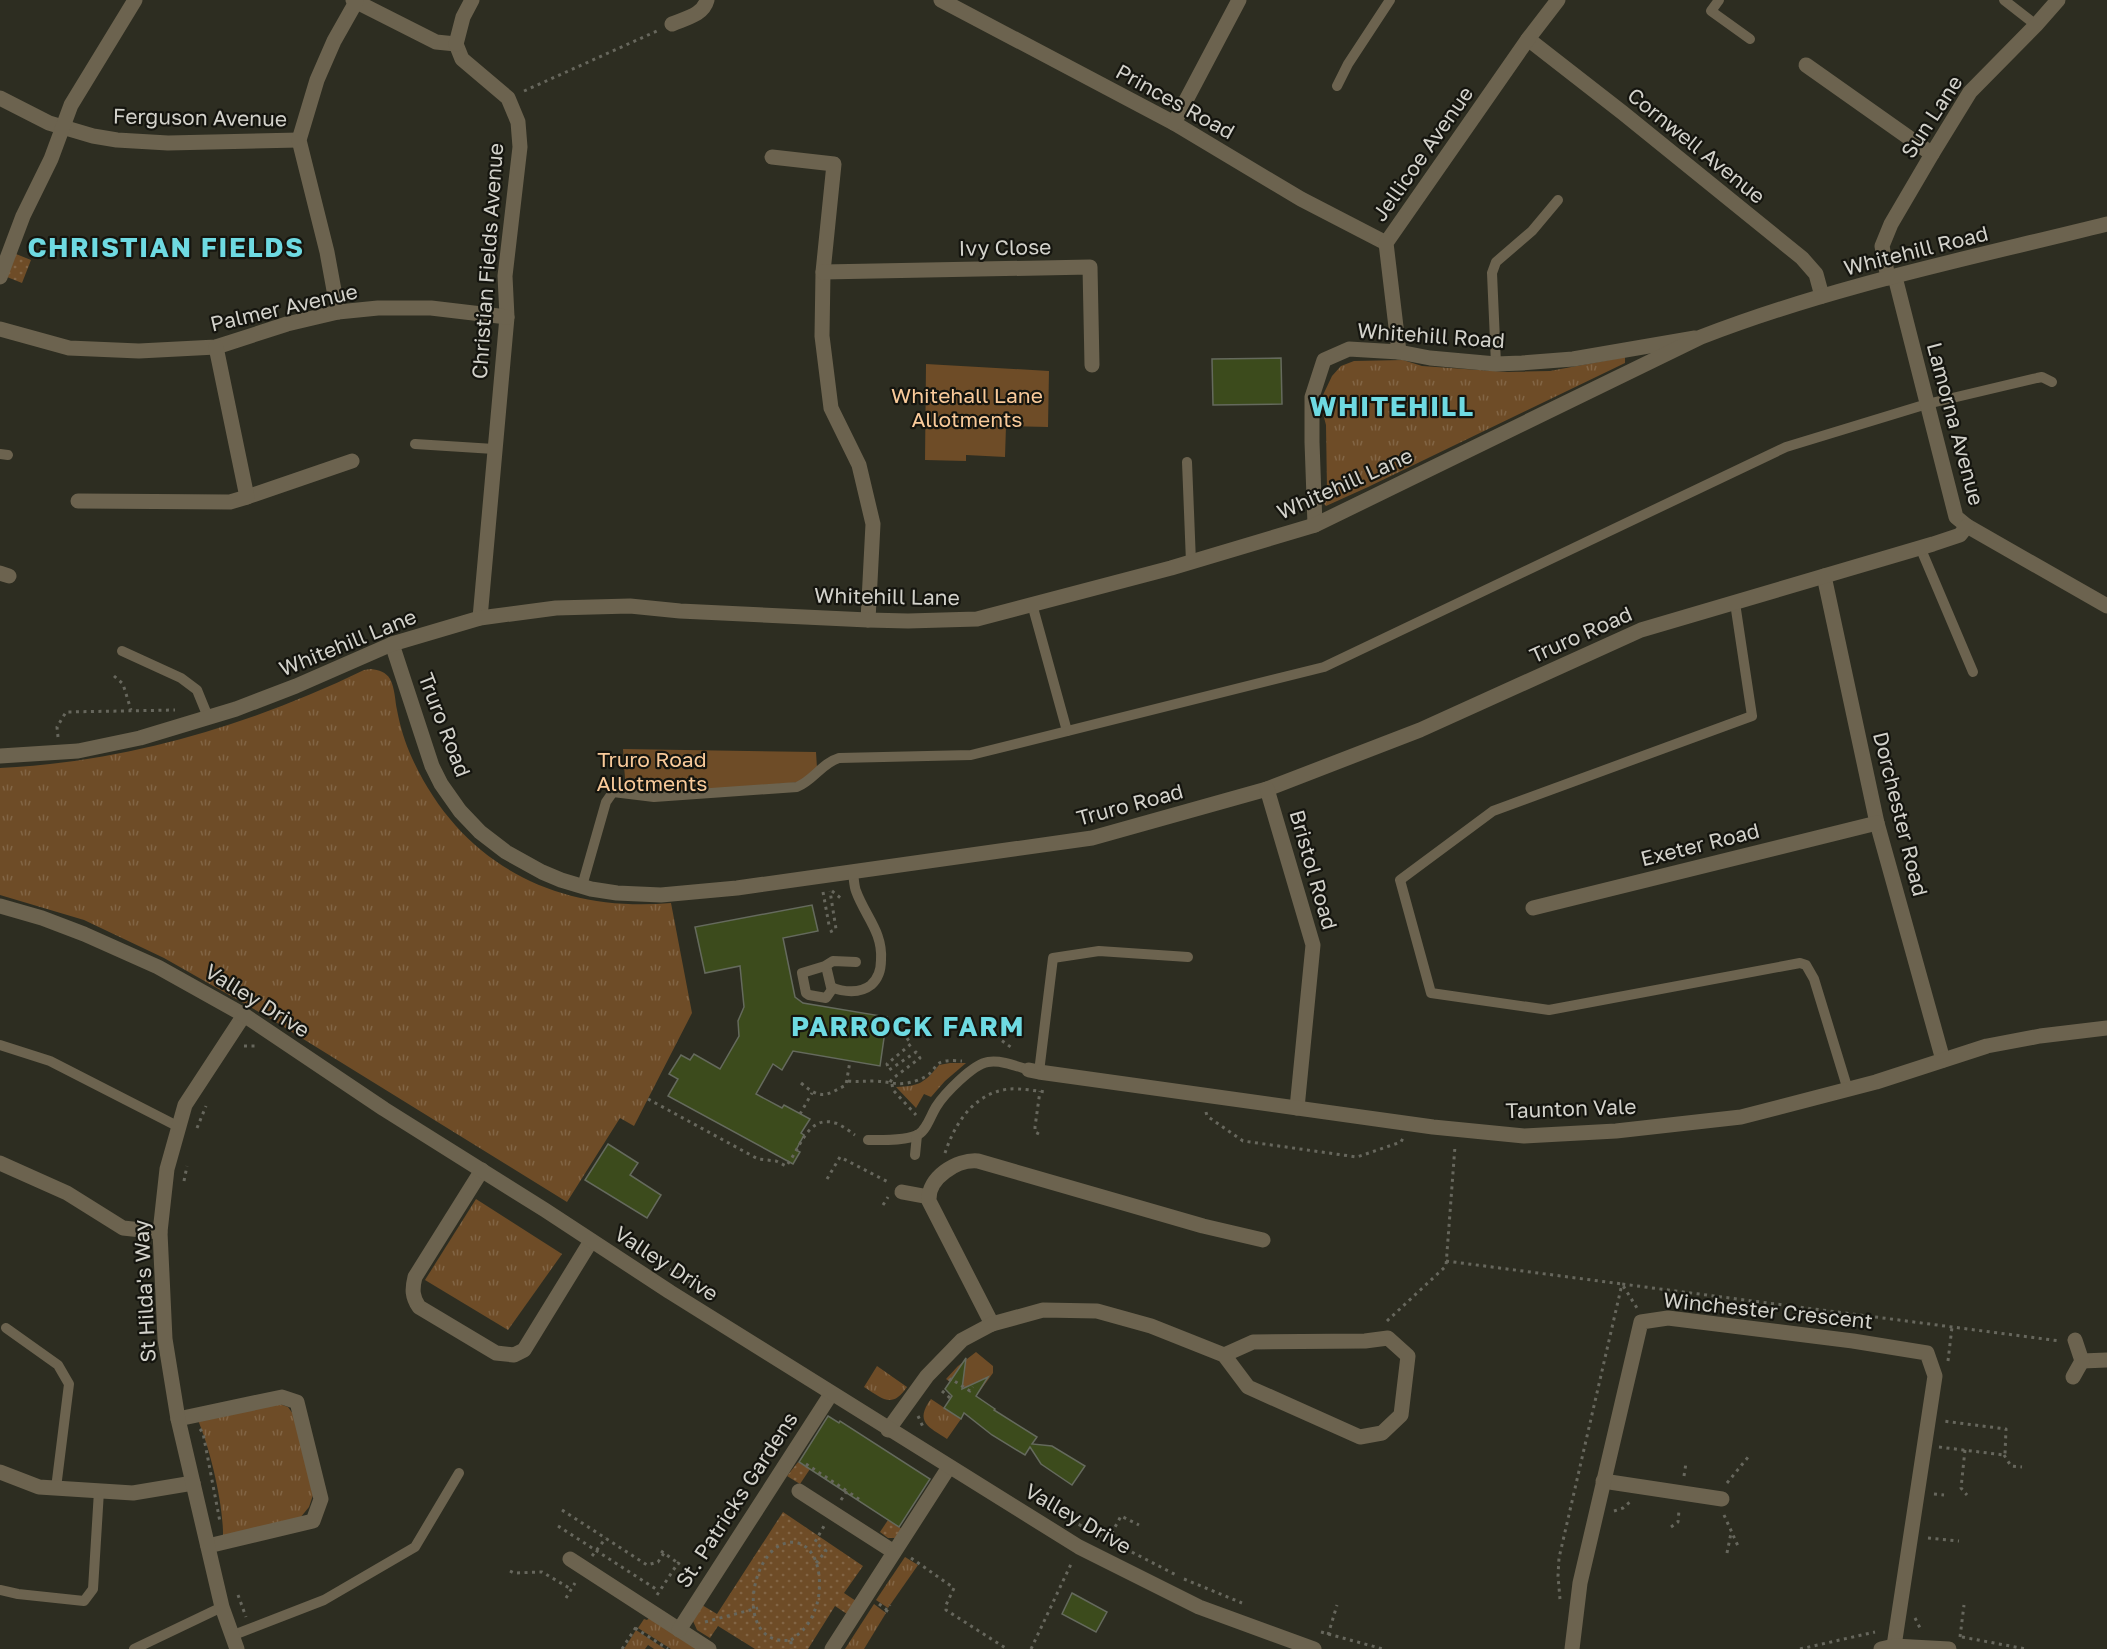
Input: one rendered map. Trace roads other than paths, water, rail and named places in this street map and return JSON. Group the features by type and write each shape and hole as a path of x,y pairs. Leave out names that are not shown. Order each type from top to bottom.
{"street":[{"path":"0,277 23,216 51,159 73,101 135,0"},
{"path":"338,312 327,252 299,140 317,80 354,1 436,42 456,44 463,17 472,0"},
{"path":"672,24 698,13 705,7 707,0"},
{"name":"Princes Road","path":"941,0 1174,123 1301,199 1386,243"},
{"path":"1174,123 1239,0"},
{"name":"Jellicoe Avenue","path":"1399,352 1386,243 1528,39 1558,0"},
{"name":"Sun Lane","path":"1892,278 1882,246 1891,224 1932,154 1970,92 2036,26 2058,0"},
{"name":"Cornwell Avenue","path":"1528,39 1802,258 1815,274 1822,296"},
{"name":"Christian Fields Avenue","path":"456,44 462,58 508,98 518,122 520,147 505,276 507,318 480,618"},
{"path":"1806,65 1932,154"},
{"name":"Ferguson Avenue","path":"0,98 62,128 130,142 299,140"},
{"path":"772,157 834,164 823,272 822,336 831,408 859,465 873,524 868,620"},
{"name":"Whitehill Road","path":"1737,322 1822,296 2107,224"},
{"name":"Ivy Close","path":"823,272 1090,267 1092,365"},
{"name":"Lamorna Avenue","path":"1892,278 1955,515 1966,526 2107,606"},
{"name":"Palmer Avenue","path":"0,329 69,348 139,351 216,347 287,324 338,312 378,308 430,308 507,318"},
{"name":"Whitehill Lane","path":"0,756 78,751 140,738 236,709 296,686 392,644 480,618 556,608 630,606 680,611 868,620 976,619 1191,562 1316,525 1701,337 1737,322"},
{"name":"Whitehill Road","path":"1316,525 1312,397 1324,360 1350,350 1399,352 1430,358 1496,364 1573,359 1701,337"},
{"path":"216,347 247,497"},
{"path":"78,501 230,502 351,461"},
{"name":"Truro Road","path":"392,644 432,766 441,784 460,811 489,840 509,854 551,876 582,886 617,893 661,895 758,886 1092,838 1267,789 1420,730 1641,630 1920,548 1957,536 1966,526"},
{"name":"Dorchester Road","path":"1824,576 1877,823 1943,1060"},
{"name":"Bristol Road","path":"1267,789 1313,945 1297,1108"},
{"name":"Exeter Road","path":"1533,908 1877,823"},
{"name":"Valley Drive","path":"0,906 42,918 137,957 244,1015 384,1109 670,1293 1079,1547 1199,1607 1314,1649"},
{"name":"St Hilda's Way","path":"234,1642 222,1607 215,1544 193,1483 185,1418 165,1339 160,1232 166,1169 185,1105 244,1015"},
{"name":"Taunton Vale","path":"1036,1067 1297,1108 1524,1136 1616,1131 1741,1117 1848,1090 1987,1046 2040,1036 2107,1028"},
{"path":"992,1324 930,1205 929,1197 940,1176 970,1161 978,1161 1203,1226 1263,1240"},
{"path":"0,1163 67,1192 123,1228 160,1232"},
{"path":"482,1170 415,1277 412,1288 414,1299 419,1307 496,1353 514,1355 524,1350 591,1241"},
{"path":"899,1189 929,1197"},
{"path":"888,1430 927,1376 962,1340 992,1324 1043,1310 1097,1311 1151,1326 1224,1355 1248,1387 1360,1437 1382,1433 1401,1415 1408,1356 1388,1338 1365,1341 1253,1342 1224,1355"},
{"name":"Winchester Crescent","path":"1572,1649 1580,1583 1641,1322 1668,1317 1927,1353 1935,1376 1888,1648"},
{"path":"2071,1341 2082,1360"},
{"path":"2082,1360 2107,1360"},
{"path":"2073,1377 2082,1360"},
{"name":"St. Patricks Gardens","path":"679,1630 831,1394"},
{"path":"185,1418 282,1397 297,1402 321,1499 313,1521 215,1544"},
{"path":"832,1649 900,1554 949,1467"},
{"path":"0,1472 39,1487 133,1493 193,1483"},
{"path":"1603,1481 1722,1499"},
{"path":"799,1491 900,1554"},
{"path":"570,1559 709,1649"},
{"path":"1888,1648 1948,1649"}],"lane":[{"path":"1337,86 1348,63 1389,0"},
{"path":"1719,0 1711,11 1750,39"},
{"path":"2004,0 2036,26"},
{"path":"1496,364 1492,273 1496,262 1532,231 1558,200"},
{"path":"582,886 606,802 613,792 654,797 788,788 804,784 830,760 839,758 971,756 1324,667 1786,447 1927,404 2042,377 2052,382"},
{"path":"415,444 494,449"},
{"path":"1187,462 1191,562"},
{"path":"1920,548 1973,672"},
{"path":"1735,603 1752,716 1493,811 1400,880 1431,993 1549,1010 1800,963 1806,965 1814,979 1848,1090"},
{"path":"1032,604 1067,731"},
{"path":"122,651 181,678 197,690 208,717"},
{"path":"826,966 830,986 852,991 862,990 876,979 881,966 882,952 879,935 856,891 853,873"},
{"path":"868,1140 917,1135 924,1129 949,1091 984,1062 1036,1067 1053,958 1099,951 1188,957"},
{"path":"833,988 826,998 810,996 806,993 803,972 826,966 837,960 856,962"},
{"path":"0,1045 50,1061 178,1127"},
{"path":"915,1155 917,1135"},
{"path":"6,1328 58,1365 69,1384 56,1488"},
{"path":"234,1642 250,1628 324,1600 415,1547 459,1473"},
{"path":"0,1590 84,1601 93,1589 99,1491"},
{"path":"134,1649 222,1607"}],"district":[{"name":"CHRISTIAN FIELDS","path":"166,248"},
{"name":"WHITEHILL","path":"1392,407"},
{"name":"PARROCK FARM","path":"908,1027"}],"park label":[{"name":"Whitehall Lane Allotments","path":"967,408"},
{"name":"Truro Road Allotments","path":"652,772"}]}
